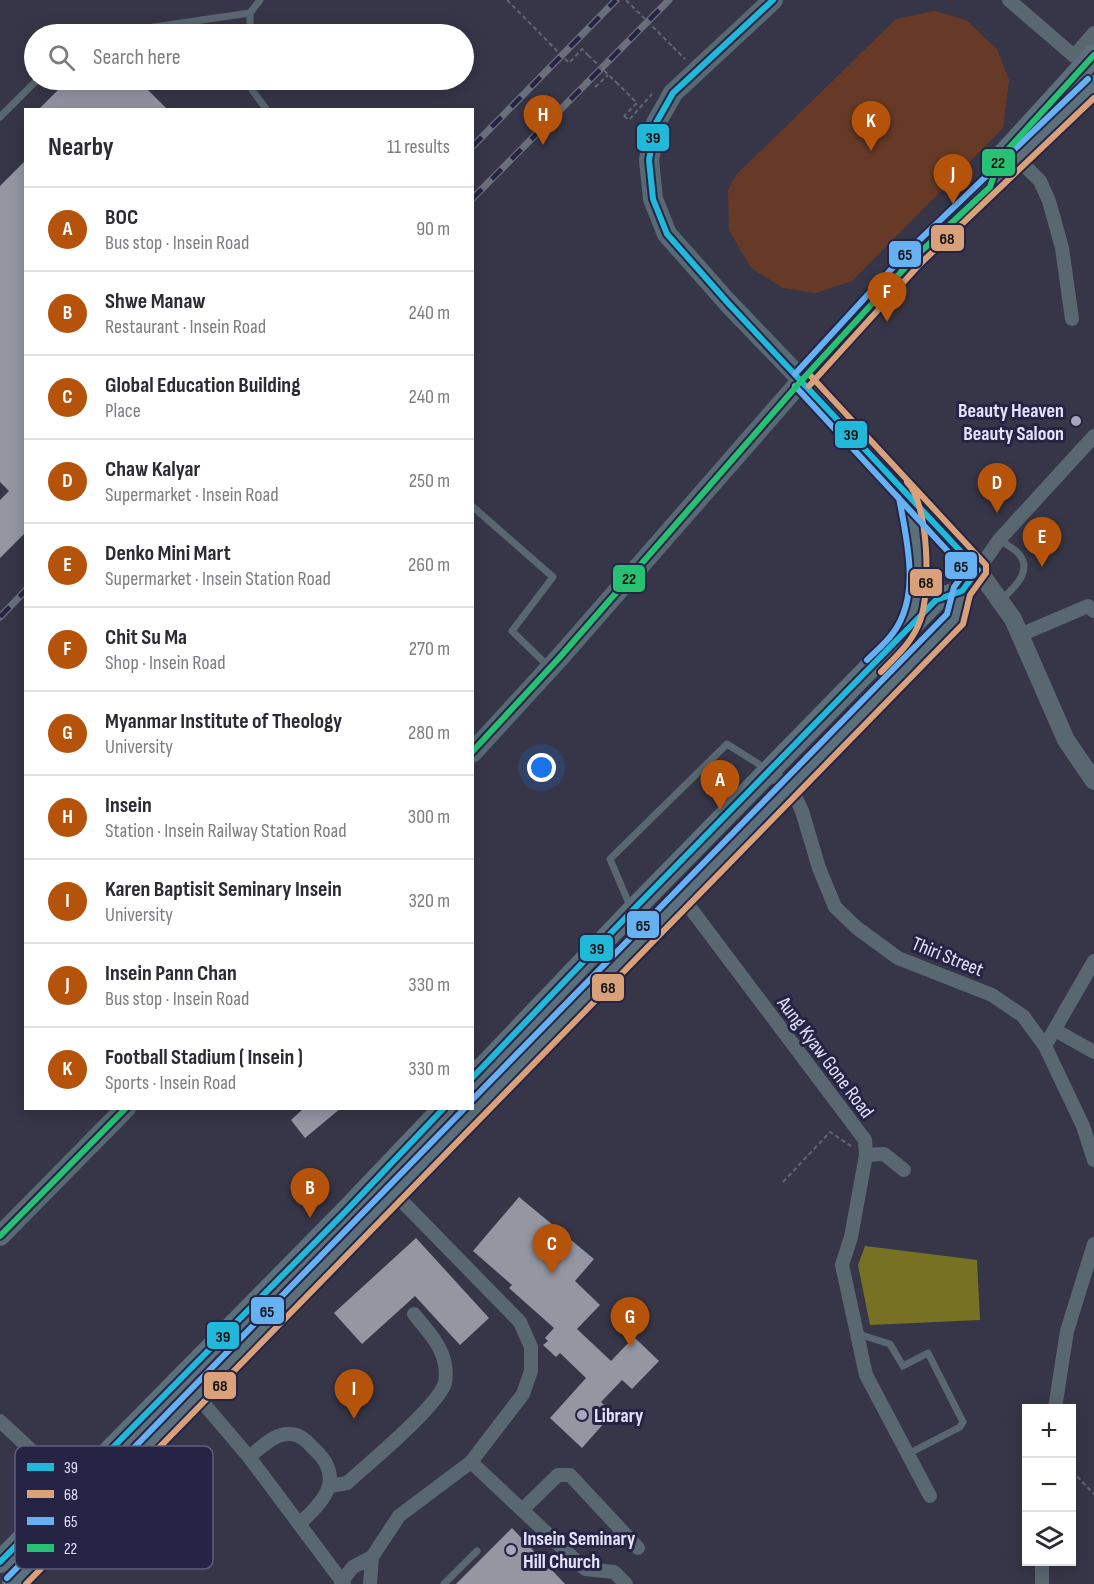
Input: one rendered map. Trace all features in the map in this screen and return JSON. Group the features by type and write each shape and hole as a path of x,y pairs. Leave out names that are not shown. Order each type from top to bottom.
{"main road":[{"path":"148,1446 955,619 962,591 978,570 728,303 667,234 653,199 649,160 656,123 674,93 773,0"},
{"path":"990,187 1000,158 1094,55"},
{"path":"474,751 550,668 802,380 914,258 1094,86"},
{"path":"902,637 913,616 918,589 916,546 907,494"},
{"path":"474,1076 632,910 936,600 962,591"},
{"path":"566,980 585,997"},
{"path":"0,1236 124,1110"},
{"path":"113,1446 443,1110"},
{"path":"447,1110 462,1125"},
{"path":"347,1210 363,1227"},
{"path":"0,1562 15,1547"},
{"path":"13,1584 28,1569"},
{"path":"0,1578 6,1584"}],"street":[{"path":"1009,0 1074,56 1094,33"},
{"path":"1018,159 1040,181 1049,201 1062,248 1072,319"},
{"path":"1094,436 999,540 978,570 1013,619 1066,740 1094,781"},
{"path":"1020,634 1088,606 1094,611"},
{"name":"Thiri Street","path":"770,771 795,796 802,811 819,868 835,907 857,928 898,958 992,995 1023,1016 1045,1046 1083,1126 1094,1160"},
{"name":"Aung Kyaw Gone Road","path":"682,897 865,1140 866,1155"},
{"path":"1045,1046 1094,961"},
{"path":"1055,1030 1094,1052"},
{"path":"904,1170 884,1154 866,1155 851,1237 842,1265 866,1375 930,1496"},
{"path":"180,1378 198,1395 249,1457 342,1583 353,1567 372,1557 399,1516 471,1462 523,1394 531,1371 531,1347 520,1322 395,1194"},
{"path":"1056,1404 1067,1331 1094,1244"},
{"path":"330,1486 347,1483 425,1411 445,1383 445,1364 436,1341 414,1314"},
{"path":"0,1421 27,1446"},
{"path":"249,1457 274,1438 289,1434 302,1437 318,1452 328,1466 330,1486 323,1500 298,1524"},
{"path":"471,1462 585,1569 614,1572 627,1584"},
{"path":"522,1510 558,1475 570,1475 639,1548"},
{"path":"370,1584 372,1557"},
{"path":"1042,1566 1042,1584"}],"lane":[{"path":"250,24 250,13 260,0"},
{"path":"175,24 250,13"},
{"path":"0,117 27,90"},
{"path":"252,90 266,108"},
{"path":"474,508 553,577 512,631 550,668"},
{"path":"999,540 1019,554 1024,565 1021,579 1000,600"},
{"path":"632,910 610,860 727,744 770,771"},
{"path":"856,1334 890,1344 903,1366 928,1353 963,1422 960,1427 908,1454"},
{"path":"444,1584 477,1551"}],"path":[{"path":"507,0 569,63 582,50 637,103 624,116"},
{"path":"626,0 684,58"},
{"path":"595,87 608,75"},
{"path":"783,1182 830,1132 866,1155"},
{"path":"1076,1476 1094,1494"}],"shaded area":[{"path":"935,11 966,20 997,49 1009,80 1003,128 852,281 816,293 783,288 751,268 729,230 728,190 737,174 896,19"},
{"path":"865,1246 977,1260 980,1320 870,1325 858,1265"}],"building":[{"path":"58,90 148,90 166,108 40,108"},
{"path":"24,162 24,534 0,558 0,500 9,491 0,482 0,186"},
{"path":"302,1110 339,1110 305,1138 291,1120"},
{"path":"519,1197 594,1259 575,1281 600,1305 577,1329 611,1361 634,1337 659,1361 632,1389 622,1380 601,1402 613,1413 582,1448 550,1418 586,1378 560,1353 556,1357 543,1345 548,1341 545,1338 554,1328 509,1288 512,1285 473,1251"},
{"path":"416,1238 489,1318 460,1345 415,1296 362,1344 334,1313"},
{"name":"Insein Seminary Hill Church","path":"512,1528 565,1584 456,1584"}],"railway":[{"path":"474,145 616,0"},
{"path":"474,197 669,0"},
{"path":"0,617 24,592"}],"transit line":[{"name":"39","path":"773,0 673,93 656,123 649,160 653,199 667,234 728,303 978,570"},
{"name":"22","path":"474,750 560,657 802,380 914,258 990,187 1000,158 1094,55"},
{"name":"65","path":"795,374 908,251 1088,79"},
{"name":"68","path":"809,386 920,264 1094,98"},
{"name":"68","path":"161,1446 963,624 970,595 986,573 986,565 809,374"},
{"name":"65","path":"474,1098 947,614 954,587 966,571 795,386"},
{"name":"68","path":"881,672 913,636 924,608 927,570 924,528 920,508 907,482"},
{"name":"65","path":"867,660 893,633 902,618 907,602 910,567 899,498 895,494"},
{"name":"39","path":"474,1076 936,600 962,591 978,570"},
{"name":"22","path":"0,1236 124,1110"},
{"name":"39","path":"114,1446 442,1110"},
{"name":"65","path":"136,1446 463,1110"},
{"name":"39","path":"0,1562 15,1547"},
{"name":"65","path":"7,1578 16,1569"},
{"name":"68","path":"26,1584 41,1569"}],"place":[{"name":"Insein","path":"543,145"},
{"name":"Football Stadium ( Insein )","path":"871,151"},
{"name":"Insein Pann Chan","path":"953,204"},
{"name":"Chit Su Ma","path":"887,322"},
{"name":"Beauty Heaven Beauty Saloon","path":"1076,421"},
{"name":"Chaw Kalyar","path":"997,513"},
{"name":"Denko Mini Mart","path":"1042,567"},
{"name":"BOC","path":"720,810"},
{"name":"Shwe Manaw","path":"310,1218"},
{"name":"Global Education Building","path":"552,1274"},
{"name":"Myanmar Institute of Theology","path":"630,1347"},
{"name":"Library","path":"582,1415"},
{"name":"Karen Baptisit Seminary Insein","path":"354,1419"},
{"name":"Insein Seminary Hill Church","path":"511,1550"}]}
